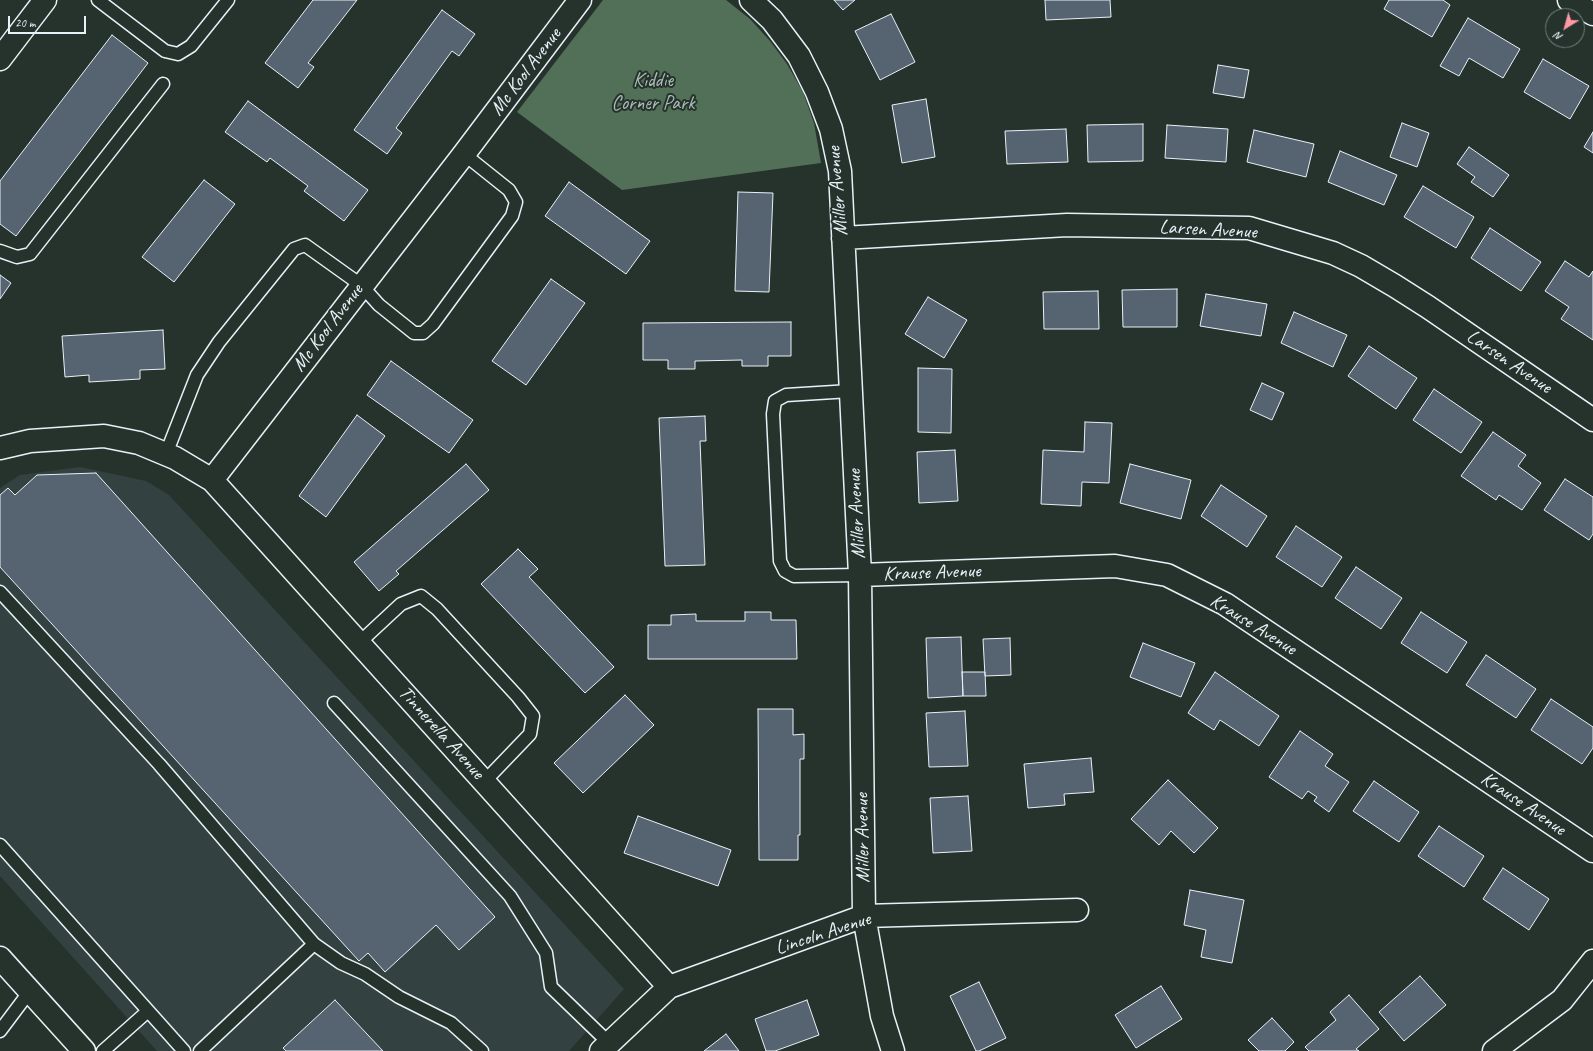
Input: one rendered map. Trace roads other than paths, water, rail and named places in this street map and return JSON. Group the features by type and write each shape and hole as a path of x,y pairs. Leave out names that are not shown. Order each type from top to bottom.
{"street":[{"path":"0,59 45,0"},
{"name":"Mc Kool Avenue","path":"212,480 361,285 464,154 580,0"},
{"name":"Miller Avenue","path":"751,0 772,20 799,56 831,129 840,172 860,575 864,916 882,1016 893,1051"},
{"path":"1568,0 1593,14"},
{"name":"Larsen Avenue","path":"843,238 1067,225 1249,228 1333,253 1361,266 1428,307 1593,420"},
{"path":"0,448 30,441 104,436 139,443 166,454 212,480"},
{"name":"Tinnerella Avenue","path":"212,480 668,987"},
{"name":"Krause Avenue","path":"860,575 1115,566 1167,575 1225,604 1593,851"},
{"name":"Lincoln Avenue","path":"605,1047 668,987 864,916 1077,910"},
{"path":"0,958 84,1051"},
{"path":"1494,1051 1562,1000 1593,961"}],"lane":[{"path":"98,0 166,51 178,54 191,46 228,0"},
{"path":"0,251 17,257 30,254 163,84"},
{"path":"166,454 197,375 219,342 294,249 305,245 361,285 379,305 414,333 423,333 433,324 512,216 516,202 508,190 464,154"},
{"path":"850,391 786,395 775,401 772,414 780,561 785,571 794,576 860,575"},
{"path":"0,592 159,764 314,944 341,963 366,974 399,997 451,1023 482,1051"},
{"path":"359,643 401,604 421,596 437,609 518,697 533,716 530,734 484,782"},
{"path":"334,703 510,896 546,953 551,987 605,1047"},
{"path":"0,845 184,1051"},
{"path":"200,1051 314,944"},
{"path":"0,1031 30,991"},
{"path":"103,1051 148,1011"}],"park label":[{"name":"Kiddie Corner Park","path":"653,92"}]}
